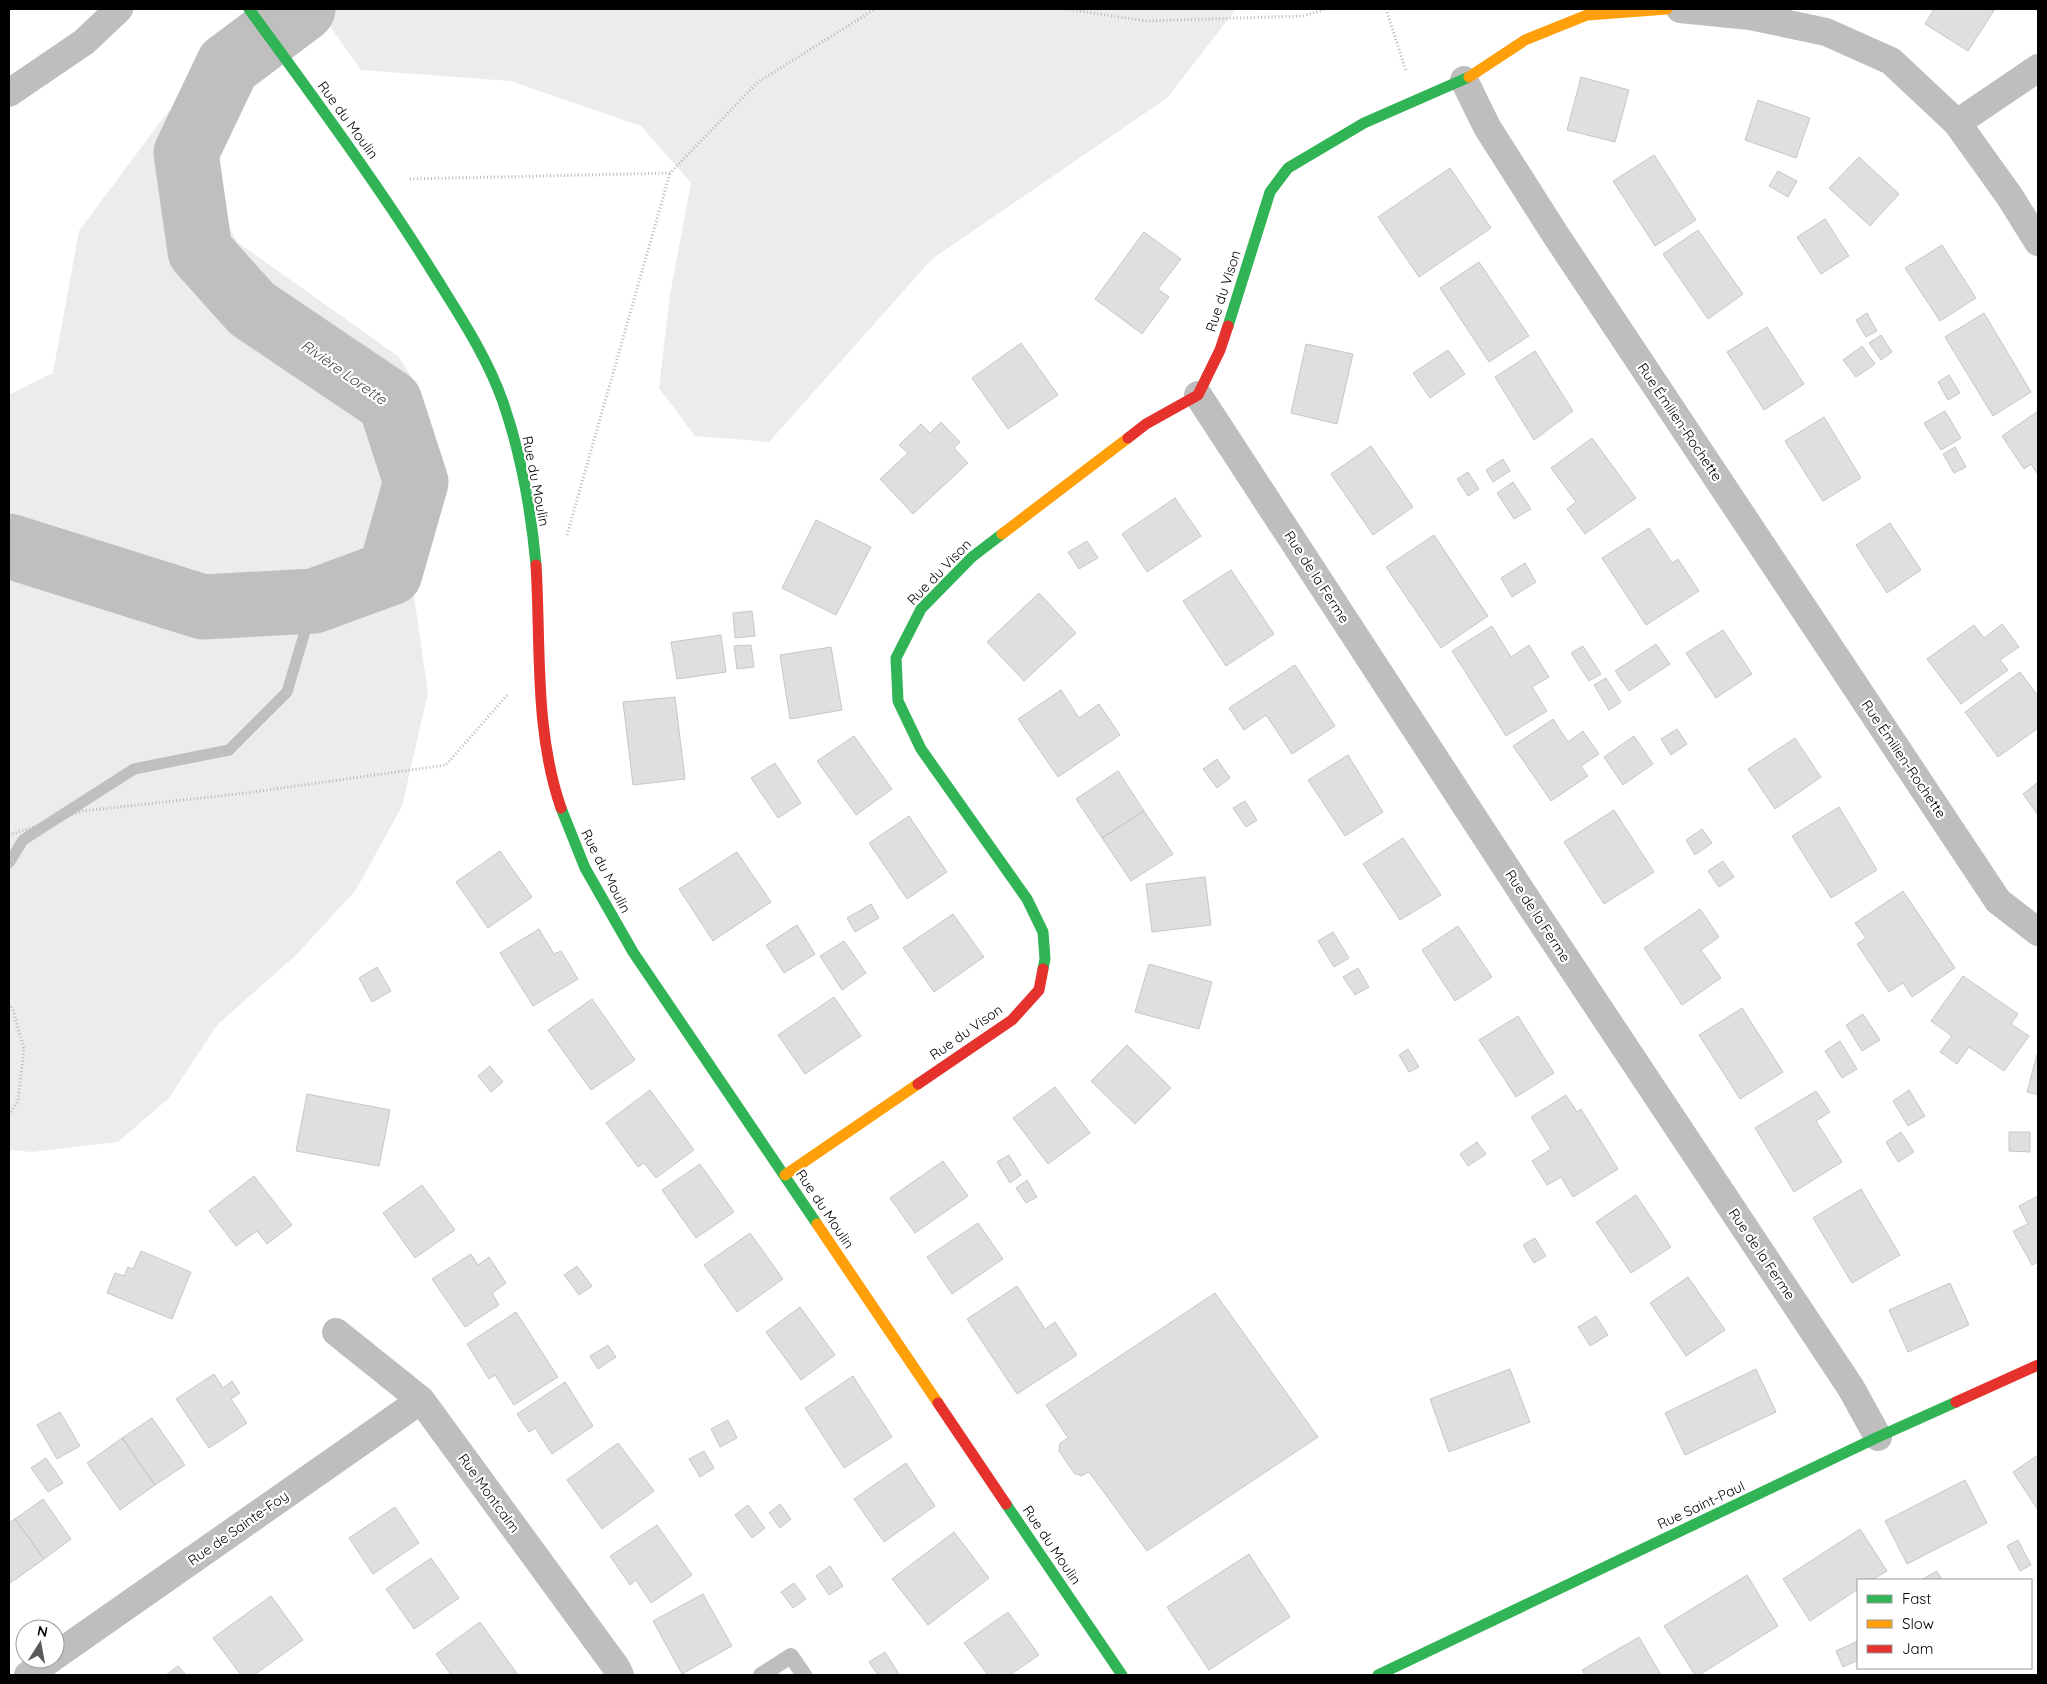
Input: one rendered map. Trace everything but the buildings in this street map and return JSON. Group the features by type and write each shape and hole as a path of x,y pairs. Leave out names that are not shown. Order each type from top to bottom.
{"street":[{"path":"9,93 84,42 119,9"},
{"name":"Rue du Moulin","path":"250,9 372,180 448,296 467,330 508,416 521,467 536,564 543,723 552,774 565,819 583,865 599,896 633,952 1122,1675"},
{"path":"1464,80 1525,40 1587,15 1667,9"},
{"path":"1680,9 1750,16 1826,32 1891,61 1957,123 2010,196 2038,242"},
{"path":"1957,123 2038,68"},
{"name":"Rue du Vison","path":"784,1175 1012,1020 1039,990 1045,959 1043,932 1027,899 921,749 898,701 896,658 921,609 980,550 1146,424 1198,395 1220,350 1270,192 1288,168 1364,123 1464,80"},
{"name":"Rue Émilien-Rochette","path":"1464,80 1487,127 1550,226 1998,901 2038,932"},
{"name":"Rue de la Ferme","path":"1198,395 1533,909 1851,1388 1878,1437"},
{"name":"Rue Montcalm","path":"336,1332 421,1400 605,1651 620,1675"},
{"name":"Rue Saint-Paul","path":"1378,1675 1878,1437 2038,1364"},
{"name":"Rue de Sainte-Foy","path":"65,1649 421,1400"}],"lane":[{"path":"761,1675 791,1656 804,1675"}],"path":[{"path":"536,564 564,546 670,172 758,82 875,9"},
{"path":"1066,9 1146,21 1303,16 1326,9"},
{"path":"1386,9 1415,100"},
{"path":"372,180 670,172"},
{"path":"9,835 83,811 246,794 446,766 513,688 542,686"},
{"path":"9,1004 13,1010 24,1049 18,1101 9,1115"}],"shaded area":[{"path":"318,9 1236,9 1167,98 932,259 769,442 695,436 659,388 670,295 691,183 641,126 510,81 361,70"},
{"path":"169,110 237,242 399,357 418,388 408,554 428,693 402,806 356,890 296,955 217,1025 169,1098 118,1142 32,1152 9,1150 9,395 53,373 79,231"}],"waterway":[{"name":"Rivière Lorette","path":"9,546 203,607 314,601 390,573 416,482 390,402 252,309 200,251 186,153 228,65 303,9"},
{"path":"9,863 23,840 134,769 229,750 287,692 314,601"}],"traffic: fast":[{"path":"249,9 391,208 454,306 481,353 497,385 515,442 528,503 536,565"},
{"path":"1228,326 1270,192 1288,168 1364,123 1469,77"},
{"path":"1002,534 972,557 921,609 896,658 898,701 921,749 1027,899 1043,932 1045,959 1043,969"},
{"path":"561,808 585,868 633,952 817,1224"},
{"path":"1378,1675 1878,1437 1956,1402"},
{"path":"1006,1504 1122,1675"}],"traffic: slow":[{"path":"1469,77 1525,40 1587,15 1667,9"},
{"path":"1002,534 1128,438"},
{"path":"785,1175 918,1084"},
{"path":"817,1224 938,1403"}],"traffic: jam":[{"path":"1128,438 1146,424 1198,395 1220,350 1228,326"},
{"path":"536,565 540,688 546,749 561,808"},
{"path":"918,1084 1012,1020 1039,990 1043,969"},
{"path":"1956,1402 2038,1365"},
{"path":"938,1403 1006,1504"}]}
